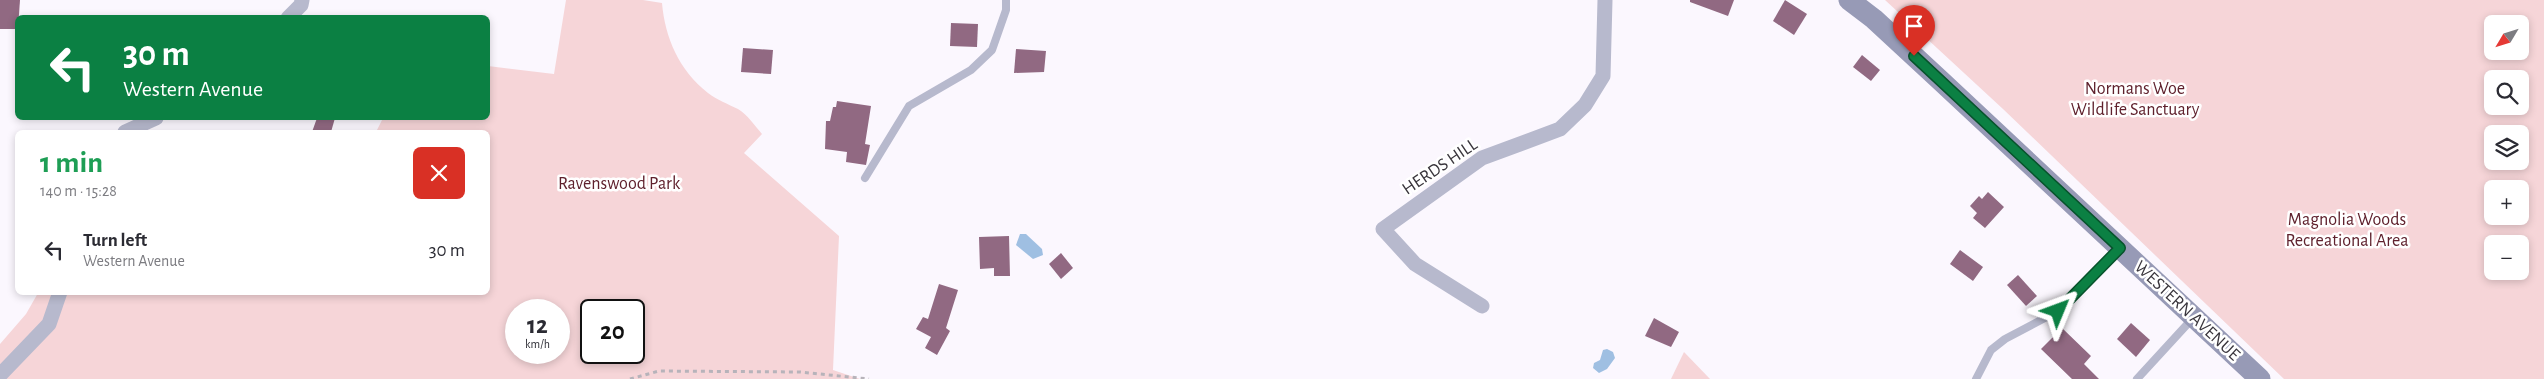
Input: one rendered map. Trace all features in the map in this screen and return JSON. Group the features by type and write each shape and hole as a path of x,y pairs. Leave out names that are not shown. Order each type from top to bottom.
{"main road":[{"name":"WESTERN AVENUE","path":"1849,0 1874,19 2260,379"}],"street":[{"path":"291,15 301,5 302,0"},
{"name":"HERDS HILL","path":"1482,306 1415,264 1383,229 1482,158 1560,129 1585,105 1603,76 1604,0"},
{"path":"129,130 152,120"},
{"path":"0,375 49,324 59,295"}],"lane":[{"path":"865,178 909,106 971,70 992,50 1006,10 1006,0"},
{"path":"1976,379 1990,350 2005,339 2058,311 2120,248"},
{"path":"2137,379 2194,316"}],"path":[{"path":"630,379 659,371 800,372 869,379"}],"green space":[{"name":"Ravenswood Park","path":"566,0 643,0 662,3 666,29 681,64 698,84 711,95 741,111 762,134 744,153 839,236 833,370 860,379 0,379 0,344 26,314 37,295 490,295 490,130 377,130 382,120 490,120 490,66 554,74"},
{"name":"Magnolia Woods Recreational Area","path":"1885,0 2544,0 2544,379 2284,379 2003,109"},
{"path":"1684,352 1710,379 1671,379"}],"water":[{"path":"1020,234 1026,234 1042,249 1043,255 1033,259 1016,245"},
{"path":"1607,349 1613,352 1615,358 1607,369 1599,373 1593,368 1594,363 1600,360 1603,350"}],"building":[{"path":"0,0 20,0 19,15 15,15 15,29 0,29"},
{"path":"1690,0 1734,0 1728,16 1690,2"},
{"path":"1785,0 1807,14 1794,35 1773,21"},
{"path":"951,23 978,24 977,47 950,46"},
{"path":"743,48 773,50 771,74 741,72"},
{"path":"1016,49 1046,51 1044,72 1014,73"},
{"path":"1862,55 1880,70 1871,81 1853,67"},
{"path":"837,101 871,106 865,144 870,145 866,165 846,162 847,152 825,149 826,121 830,121 833,107 836,107"},
{"path":"316,120 334,120 332,130 313,130"},
{"path":"1988,192 2004,207 1985,228 1973,218 1977,213 1970,206 1979,196 1982,199"},
{"path":"1009,236 1010,276 994,276 994,268 980,269 979,237"},
{"path":"1960,250 1983,267 1973,281 1950,264"},
{"path":"1061,253 1073,268 1061,279 1049,264"},
{"path":"2018,275 2037,296 2026,306 2007,285"},
{"path":"939,284 958,290 946,328 950,331 937,355 925,348 931,337 916,329 923,317 928,319"},
{"path":"1654,318 1679,332 1671,347 1645,336"},
{"path":"2131,323 2150,340 2136,357 2117,339"},
{"path":"2062,328 2091,356 2084,364 2099,379 2072,379 2041,349"}],"route":[{"path":"1914,56 2120,248 2058,311"}],"park label":[{"name":"Normans Woe Wildlife Sanctuary","path":"2135,99"}]}
